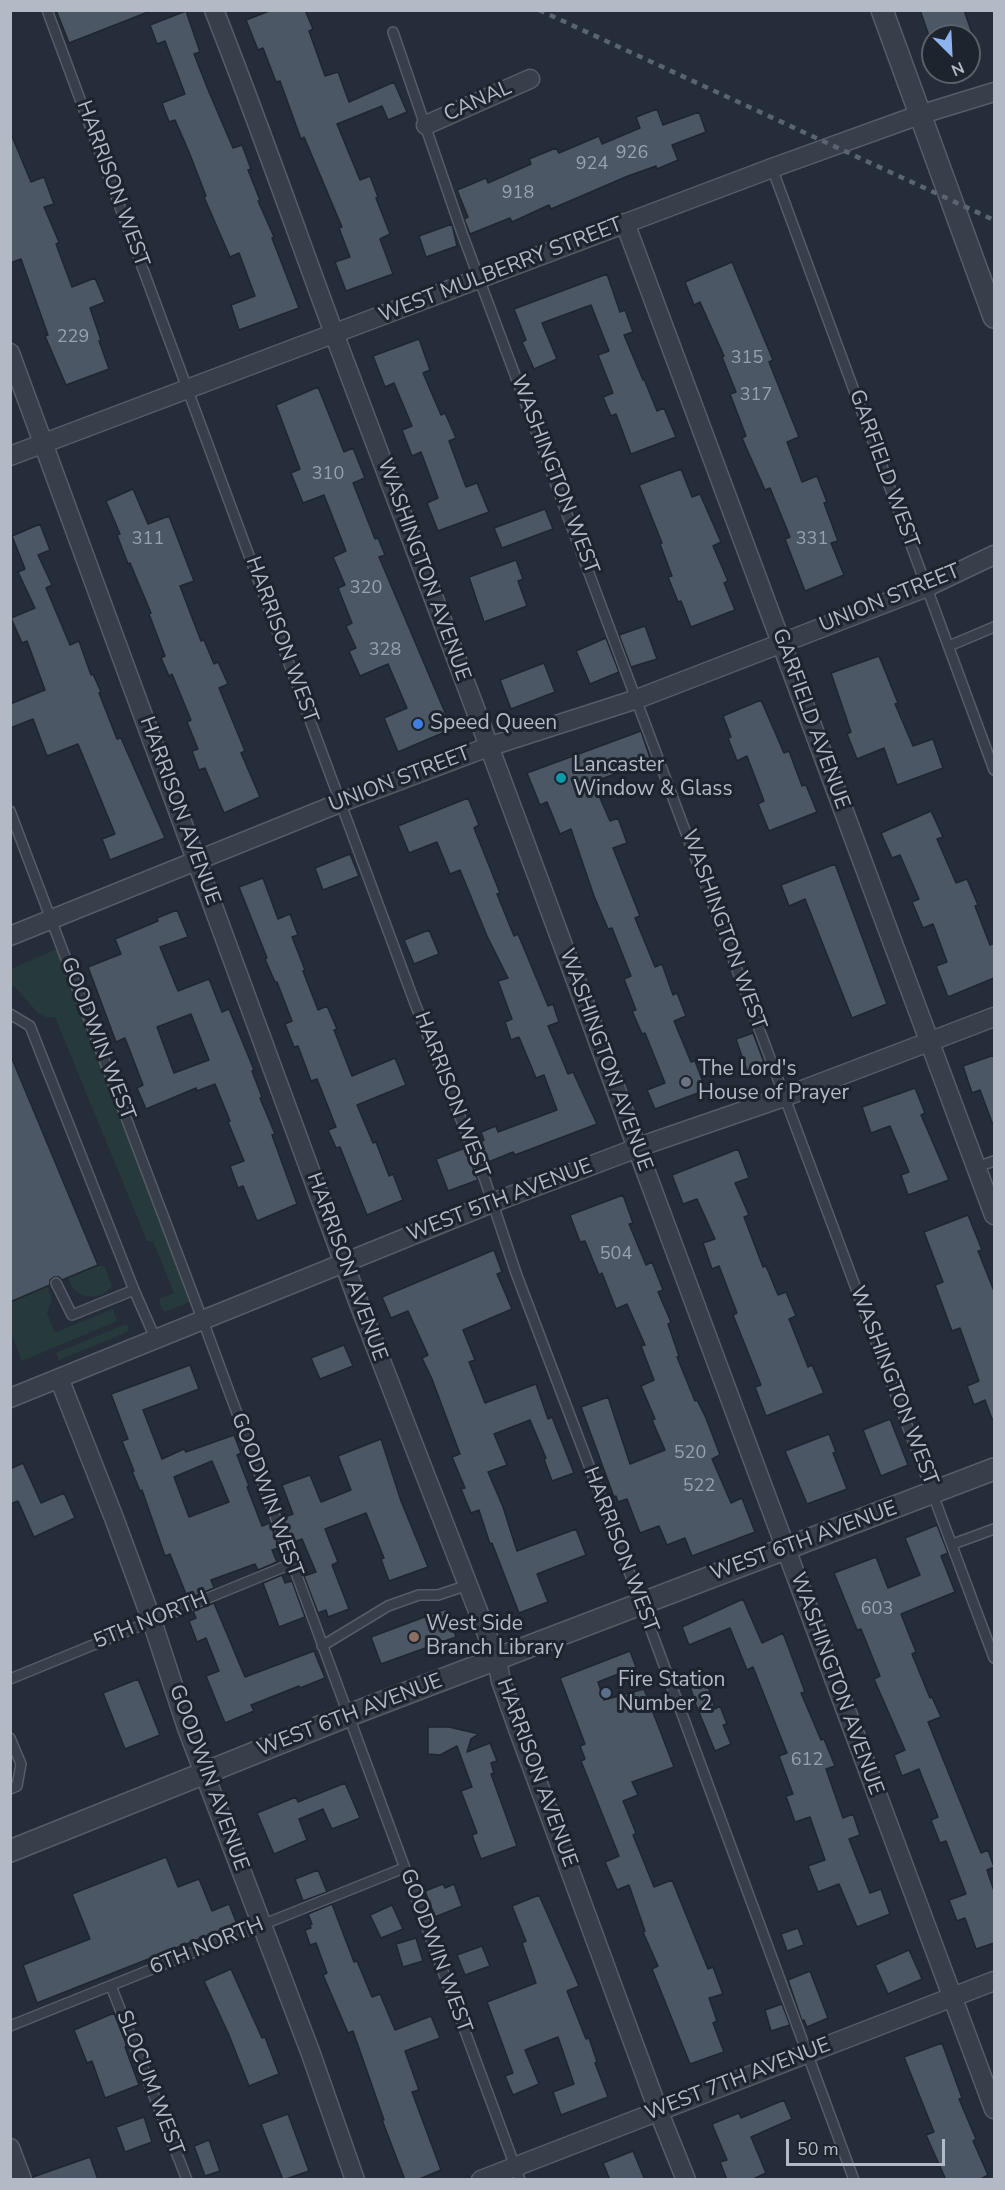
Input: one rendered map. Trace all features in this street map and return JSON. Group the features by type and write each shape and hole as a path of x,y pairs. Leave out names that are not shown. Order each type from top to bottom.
{"street":[{"name":"WASHINGTON AVENUE","path":"214,10 591,1019 636,1148 994,2109"},
{"path":"882,10 994,317"},
{"name":"CANAL","path":"426,125 530,79"},
{"name":"WEST MULBERRY STREET","path":"10,456 772,168 919,115 994,92"},
{"name":"GARFIELD AVENUE","path":"625,223 994,1215"},
{"name":"HARRISON AVENUE","path":"10,353 344,1264 497,1660 501,1681 518,1729 658,2110 686,2180"},
{"name":"UNION STREET","path":"10,936 342,802 488,747 638,699 927,587 994,555"},
{"name":"WEST 5TH AVENUE","path":"10,1398 156,1341 492,1203 636,1148 784,1097 994,1017"},
{"name":"GOODWIN AVENUE","path":"59,1378 152,1621 187,1728 311,2054 355,2180"},
{"name":"WEST 6TH AVENUE","path":"10,1851 347,1716 994,1469"},
{"name":"WEST 7TH AVENUE","path":"481,2180 518,2173 658,2110 994,1981"},
{"path":"10,2148 22,2180"}],"lane":[{"name":"HARRISON WEST","path":"47,10 414,1001 485,1180 516,1273 641,1603 854,2180"},
{"name":"WASHINGTON WEST","path":"393,32 443,180 994,1658"},
{"name":"GARFIELD WEST","path":"772,168 994,770"},
{"path":"949,646 994,627"},
{"name":"GOODWIN WEST","path":"10,811 203,1321 347,1716 518,2173"},
{"path":"10,1014 30,1026 156,1341"},
{"path":"977,1167 994,1161"},
{"path":"56,1283 72,1315 134,1290"},
{"path":"953,1544 994,1528"},
{"name":"5TH NORTH","path":"10,1679 291,1564"},
{"path":"322,1646 388,1606 419,1595 438,1595 468,1585"},
{"path":"10,1738 21,1764 17,1786 10,1789"},
{"name":"6TH NORTH","path":"10,2026 404,1868"},
{"name":"SLOCUM WEST","path":"111,1986 187,2180"}],"shaded area":[{"path":"58,950 190,1302 164,1312 160,1299 174,1293 153,1241 147,1241 55,1017 46,1017 38,1013 11,985 11,969"},
{"path":"97,1265 105,1267 112,1286 100,1295 94,1296 87,1296 75,1290 68,1278"},
{"path":"47,1286 52,1299 47,1313 56,1332 113,1309 117,1321 22,1361 11,1333 11,1302"},
{"path":"126,1324 129,1327 127,1332 59,1360 56,1353"}],"building":[{"path":"56,10 148,10 148,12 69,43"},
{"path":"272,10 305,10 313,29 309,31 325,76 338,72 349,102 394,82 407,112 388,120 382,106 337,124 360,180 370,176 378,197 376,198 390,234 380,239 393,274 346,291 335,262 350,257 339,228 342,227 304,137 301,139 280,81 276,82 263,48 258,50 246,20"},
{"path":"920,10 964,10 969,24 925,24"},
{"path":"186,11 200,52 194,54 233,148 242,145 251,169 248,170 260,200 258,201 274,237 272,238 299,308 239,330 231,305 255,296 239,253 230,257 175,120 169,122 162,103 185,94 165,41 157,44 150,25"},
{"path":"657,109 663,125 699,112 706,132 672,145 678,160 657,169 656,166 628,176 551,209 549,205 512,222 510,218 470,234 464,219 468,217 457,190 486,178 488,183 531,164 529,159 556,148 559,153 599,136 602,144 640,128 636,117"},
{"path":"11,134 31,182 44,177 54,204 44,207 59,242 56,244 72,287 95,278 105,302 90,308 109,369 66,385 45,336 48,335 21,259 10,263"},
{"path":"452,224 457,246 426,257 419,236"},
{"path":"732,262 773,360 769,362 799,437 787,442 802,482 817,476 838,541 831,543 844,575 805,591 785,539 790,537 770,488 765,490 742,438 746,436 730,394 736,392 722,357 724,356 700,302 694,305 685,282"},
{"path":"607,274 620,312 625,310 633,332 624,335 643,380 657,411 664,408 676,437 631,454 616,414 611,416 603,397 613,393 598,355 609,351 591,305 542,323 557,359 534,369 522,342 526,340 514,309"},
{"path":"419,339 430,370 423,373 441,415 445,413 456,438 449,441 466,487 477,483 489,512 438,531 427,503 438,498 421,452 412,456 402,430 412,426 394,383 385,387 373,356"},
{"path":"318,387 344,452 353,448 365,478 353,483 375,539 378,538 385,555 379,557 452,729 398,752 384,718 407,708 388,664 360,676 349,651 356,648 346,626 352,623 338,588 345,585 333,557 346,551 324,495 303,503 291,473 300,469 276,405"},
{"path":"681,469 692,497 700,494 721,542 713,546 728,581 724,583 735,610 691,627 668,577 672,576 660,544 662,543 639,485"},
{"path":"133,489 148,524 169,516 194,581 180,586 201,641 204,640 214,664 218,662 228,684 219,688 245,751 241,753 260,797 224,813 205,768 199,770 192,751 198,749 187,722 191,720 172,674 169,676 161,658 165,656 149,614 151,613 130,563 128,564 117,535 120,534 106,501"},
{"path":"545,509 553,529 502,548 494,528"},
{"path":"40,524 50,550 38,555 52,585 46,588 70,645 79,641 91,675 93,674 101,692 99,693 117,739 121,738 165,838 110,860 102,839 115,834 78,744 47,756 33,719 10,728 10,704 45,690 27,641 22,643 11,618 35,608 18,572 25,569 12,536"},
{"path":"516,560 523,579 518,581 527,606 484,622 469,577"},
{"path":"645,626 657,659 631,667 619,635"},
{"path":"606,638 619,672 590,684 576,651"},
{"path":"879,656 898,703 895,704 913,746 933,739 943,768 897,785 884,748 857,759 847,734 851,732 831,673"},
{"path":"544,663 555,692 511,709 500,680"},
{"path":"761,700 784,753 789,751 802,786 806,785 817,812 769,831 758,804 764,801 747,756 737,761 723,716"},
{"path":"641,731 651,761 593,782 610,821 618,818 627,843 613,848 640,916 635,918 655,967 662,964 673,995 677,993 686,1016 674,1021 691,1062 695,1061 706,1090 655,1109 647,1090 665,1083 645,1033 642,1034 632,1011 636,1010 624,979 631,976 612,928 608,929 594,896 571,829 560,834 547,802 540,805 527,773"},
{"path":"468,798 479,825 474,828 500,893 497,894 514,936 518,934 548,1006 553,1004 559,1022 548,1026 568,1074 573,1072 597,1124 515,1155 513,1152 486,1163 477,1143 484,1140 481,1132 496,1126 498,1132 557,1110 544,1075 536,1078 519,1037 511,1040 505,1022 512,1019 498,981 508,978 487,936 460,870 450,874 437,842 409,853 398,826"},
{"path":"931,811 943,837 937,839 956,883 967,879 978,905 975,906 990,945 994,943 994,978 948,997 936,966 947,962 933,924 923,928 912,902 919,899 900,855 892,858 881,833"},
{"path":"350,854 359,876 323,890 315,868"},
{"path":"835,864 887,1004 852,1018 805,899 789,906 781,885"},
{"path":"263,878 278,919 290,914 298,935 292,937 305,970 303,971 318,1010 327,1006 352,1076 395,1058 406,1085 357,1105 373,1143 376,1142 389,1176 393,1174 403,1200 367,1215 340,1147 336,1148 328,1130 336,1127 317,1079 311,1081 298,1046 294,1047 285,1024 292,1021 277,982 265,959 267,958 239,887"},
{"path":"177,910 188,937 160,947 178,991 209,979 222,1012 229,1009 254,1070 252,1071 262,1097 260,1098 275,1134 272,1135 297,1204 257,1221 243,1186 238,1188 230,1166 244,1161 215,1084 197,1091 196,1088 146,1109 137,1088 143,1085 125,1038 116,1042 88,967 121,954 115,939 158,921 157,918","holes":["191,1014 209,1060 174,1073 157,1027"]},
{"path":"429,930 439,954 414,964 404,940"},
{"path":"753,1033 765,1065 747,1071 736,1039"},
{"path":"10,1054 98,1265 62,1280 54,1277 50,1280 50,1285 10,1302"},
{"path":"994,1055 993,1125 980,1090 972,1093 963,1066"},
{"path":"915,1088 925,1113 921,1115 949,1180 908,1195 901,1175 909,1172 890,1126 871,1133 862,1107"},
{"path":"465,1148 478,1180 448,1191 436,1159"},
{"path":"738,1149 749,1178 735,1183 749,1215 744,1217 763,1267 766,1266 778,1295 786,1292 796,1316 789,1319 808,1367 812,1365 824,1393 766,1416 755,1387 761,1385 733,1315 737,1313 719,1266 712,1269 703,1243 715,1239 697,1199 683,1204 672,1175"},
{"path":"623,1195 633,1223 629,1224 646,1265 652,1262 663,1290 658,1292 671,1322 668,1324 679,1356 677,1357 695,1401 697,1400 706,1418 720,1455 712,1459 731,1503 742,1498 755,1532 692,1556 685,1538 667,1545 659,1526 640,1533 627,1499 618,1502 616,1496 614,1497 581,1407 608,1397 630,1464 665,1450 641,1386 654,1380 641,1346 645,1345 627,1304 616,1309 602,1273 599,1275 585,1241 580,1242 570,1215"},
{"path":"968,1215 982,1250 978,1251 994,1291 994,1419 992,1419 985,1400 974,1405 967,1386 979,1381 960,1328 952,1331 935,1285 943,1282 924,1232"},
{"path":"494,1250 502,1272 497,1274 512,1309 463,1330 475,1360 469,1362 485,1403 536,1384 548,1419 552,1417 574,1473 552,1481 544,1459 546,1458 530,1420 494,1434 507,1465 488,1472 503,1507 517,1551 576,1529 586,1555 537,1574 548,1602 519,1613 492,1543 490,1544 479,1510 471,1513 461,1489 465,1488 452,1457 460,1454 422,1358 428,1355 408,1311 391,1318 382,1297"},
{"path":"344,1345 353,1366 320,1379 311,1358"},
{"path":"190,1365 199,1389 143,1410 162,1459 184,1449 186,1452 234,1435 241,1453 237,1455 262,1526 270,1523 279,1548 272,1550 277,1562 258,1570 255,1564 211,1580 214,1588 188,1599 170,1554 165,1556 142,1490 140,1491 132,1471 134,1471 122,1441 128,1439 111,1394","holes":["212,1461 229,1502 189,1517 174,1477"]},
{"path":"890,1419 908,1465 881,1476 863,1430"},
{"path":"829,1434 836,1452 833,1453 847,1489 807,1504 785,1451"},
{"path":"381,1439 401,1501 428,1567 389,1581 381,1559 384,1558 366,1513 325,1529 338,1562 332,1565 349,1609 328,1617 326,1610 318,1613 304,1576 316,1572 302,1539 292,1543 283,1518 293,1514 282,1485 310,1475 321,1502 351,1490 338,1456"},
{"path":"23,1463 41,1503 64,1493 75,1518 34,1537 18,1501 10,1504 10,1469"},
{"path":"937,1525 948,1553 941,1556 955,1592 901,1614 916,1652 912,1654 930,1698 932,1697 941,1717 928,1722 981,1853 988,1850 994,1867 987,1870 994,1891 994,1943 976,1949 965,1918 957,1921 949,1900 966,1894 946,1841 940,1843 931,1820 938,1817 919,1769 902,1776 894,1755 905,1750 874,1679 880,1676 861,1629 857,1630 834,1573 876,1557 888,1588 920,1575 905,1538"},
{"path":"282,1575 285,1583 292,1581 305,1617 279,1627 263,1583"},
{"path":"743,1599 762,1643 783,1633 805,1692 801,1693 835,1766 826,1769 843,1818 853,1814 860,1835 849,1839 870,1893 881,1889 890,1914 857,1927 839,1884 818,1892 808,1866 825,1860 810,1817 795,1822 786,1796 793,1794 779,1756 787,1753 753,1667 747,1670 730,1628 689,1645 682,1627"},
{"path":"214,1603 245,1677 314,1651 325,1678 251,1705 254,1711 225,1723 206,1676 219,1671 206,1638 197,1642 189,1621 196,1618 193,1611"},
{"name":"West Side Branch Library","path":"446,1609 456,1637 381,1664 371,1637"},
{"path":"630,1651 636,1667 598,1682 604,1700 644,1689 674,1767 632,1782 638,1795 623,1801 636,1833 633,1835 654,1887 672,1880 708,1969 713,1967 723,1994 709,1998 717,2021 713,2023 724,2052 690,2064 652,1969 658,1966 643,1932 645,1931 629,1885 617,1890 605,1862 619,1856 581,1761 585,1759 580,1746 585,1744 560,1678"},
{"path":"704,1672 715,1709 720,1706 727,1724 723,1725 731,1744 715,1751 687,1677"},
{"path":"138,1679 160,1735 125,1749 103,1693"},
{"path":"428,1727 449,1727 479,1734 471,1739 467,1752 490,1743 497,1761 491,1763 494,1773 491,1774 517,1846 481,1859 472,1835 477,1833 461,1791 472,1787 457,1746 440,1755 428,1754"},
{"path":"345,1783 360,1818 332,1829 323,1809 299,1819 307,1840 274,1854 257,1813 296,1797 298,1802"},
{"path":"166,1857 178,1887 199,1879 212,1911 229,1904 237,1924 37,2003 23,1965 90,1939 72,1894"},
{"path":"318,1870 327,1892 303,1901 295,1879"},
{"path":"443,1884 445,1888 454,1884 462,1906 435,1917 425,1891"},
{"path":"539,1895 579,1986 567,1991 586,2039 589,2038 597,2062 595,2063 608,2097 561,2115 553,2092 574,2084 558,2037 525,2050 539,2084 513,2095 505,2076 513,2073 487,2002 536,1983 522,1943 526,1941 512,1906"},
{"path":"332,1904 354,1962 357,1961 372,1997 380,1994 395,2030 431,2016 440,2038 405,2051 419,2090 412,2092 441,2170 417,2180 405,2180 382,2120 384,2120 353,2031 348,2033 323,1975 327,1973 316,1943 310,1945 305,1930 311,1928 312,1924 308,1914"},
{"path":"392,1905 403,1929 381,1938 370,1915"},
{"path":"798,1928 804,1945 787,1951 781,1934"},
{"path":"416,1938 423,1961 403,1967 396,1944"},
{"path":"482,1946 490,1966 465,1975 457,1955"},
{"path":"909,1950 922,1979 888,1994 875,1965"},
{"path":"231,1969 262,2038 265,2037 279,2074 249,2086 204,1981"},
{"path":"810,1971 828,2018 807,2027 804,2020 802,2021 788,1980"},
{"path":"782,2004 790,2025 771,2031 765,2010"},
{"path":"114,2013 139,2085 105,2098 92,2061 87,2063 74,2030"},
{"path":"942,2043 962,2098 959,2099 976,2139 973,2141 988,2175 979,2180 946,2180 926,2135 934,2132 904,2057"},
{"path":"784,2100 792,2119 751,2137 766,2173 751,2180 727,2180 720,2162 727,2160 712,2124 739,2113 741,2118"},
{"path":"288,2114 309,2171 283,2180 261,2124"},
{"path":"144,2117 152,2142 125,2152 116,2127"},
{"path":"209,2140 220,2171 205,2176 194,2146"},
{"path":"633,2151 645,2180 610,2180 603,2163"},
{"path":"90,2157 98,2180 34,2180 33,2177"}],"railway":[{"path":"539,10 994,220"}],"place":[{"name":"Speed Queen","path":"418,724"},
{"name":"Lancaster Window & Glass","path":"561,778"},
{"name":"The Lord's House of Prayer","path":"686,1082"},
{"name":"West Side Branch Library","path":"414,1637"},
{"name":"Fire Station Number 2","path":"606,1693"}]}
